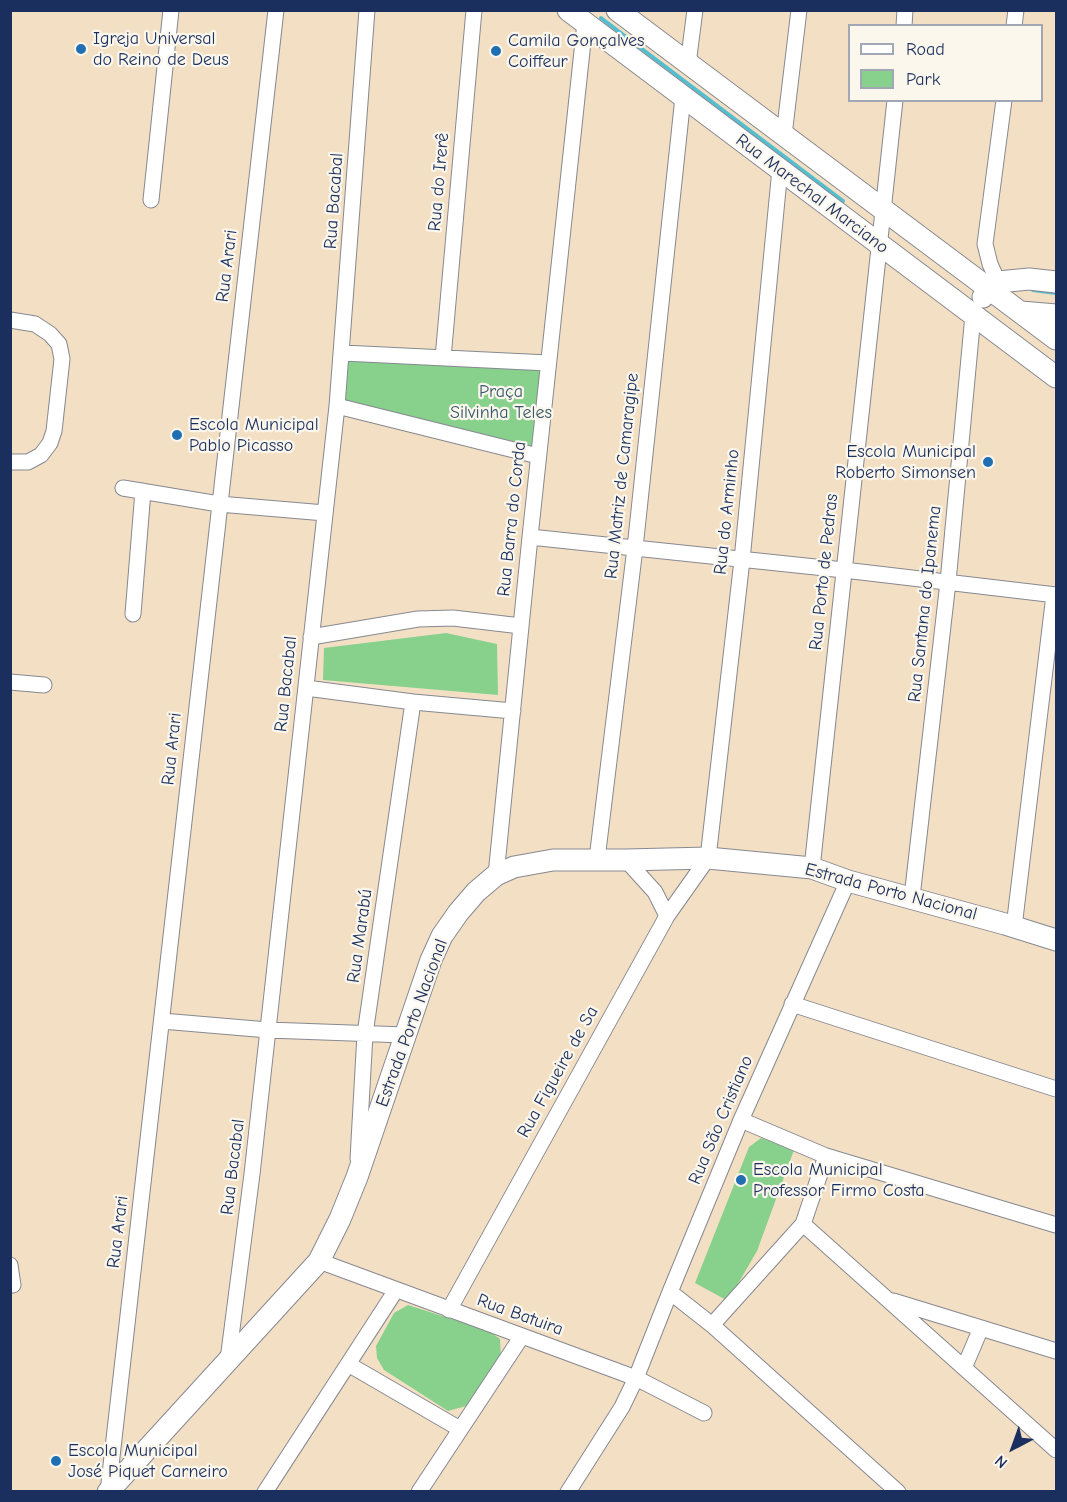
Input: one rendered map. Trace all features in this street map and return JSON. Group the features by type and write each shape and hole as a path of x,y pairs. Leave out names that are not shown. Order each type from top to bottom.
{"street":[{"path":"151,201 171,10"},
{"name":"Rua Arari","path":"108,1491 276,10"},
{"name":"Rua Bacabal","path":"228,1360 268,1030 343,352 367,10"},
{"name":"Rua do Irerê","path":"443,358 474,10"},
{"name":"Rua Marechal Marciano","path":"568,10 1056,377"},
{"name":"Rua Marechal Marciano","path":"617,10 882,208 993,285 1020,312 1056,339"},
{"path":"688,64 695,10"},
{"path":"784,135 799,10"},
{"name":"Rua Barra do Corda","path":"496,875 585,23"},
{"name":"Rua Matriz de Camaragipe","path":"597,859 634,548 683,97"},
{"name":"Rua Porto de Pedras","path":"812,868 894,102"},
{"path":"973,315 993,285 986,244 1004,102"},
{"name":"Rua do Arminho","path":"708,858 742,560 780,170"},
{"path":"993,285 1029,279 1056,282"},
{"path":"1002,336 1020,312 1056,315"},
{"name":"Rua Santana do Ipanema","path":"912,897 948,582 973,315"},
{"path":"10,320 35,324 50,334 59,344 62,359 54,431 50,444 41,455 28,462 10,462"},
{"path":"343,352 548,363"},
{"path":"337,406 538,456"},
{"path":"123,488 219,504 325,513"},
{"path":"133,614 143,491"},
{"path":"530,537 1055,595 1014,927"},
{"path":"311,637 418,619 453,618 521,626"},
{"path":"10,682 44,685"},
{"path":"306,688 413,702 513,711"},
{"name":"Rua Marabú","path":"357,1177 365,1034 413,702"},
{"name":"Estrada Porto Nacional","path":"108,1491 318,1261 340,1219 357,1177 405,1035 442,936 464,906 496,875 514,867 553,860 597,859 708,858 812,868 848,881 912,897 1056,940"},
{"name":"Rua Figueire de Sa","path":"449,1310 667,916 708,858"},
{"path":"627,860 655,892 667,916"},
{"name":"Rua São Cristiano","path":"571,1490 622,1407 636,1378 741,1120 848,881"},
{"path":"792,1004 1056,1089"},
{"path":"162,1021 268,1030 405,1035"},
{"path":"741,1120 826,1156 1056,1225"},
{"path":"712,1325 803,1224 826,1156"},
{"path":"803,1224 1056,1450"},
{"name":"Rua Batuira","path":"318,1261 636,1378 704,1413"},
{"path":"10,1264 13,1285"},
{"path":"266,1491 396,1290"},
{"path":"670,1292 712,1325 898,1491"},
{"path":"888,1300 1056,1351"},
{"path":"964,1368 981,1328"},
{"path":"419,1491 522,1336"},
{"path":"348,1364 460,1429"}],"green space":[{"name":"Praça Silvinha Teles","path":"348,357 541,370 532,446 344,401"},
{"path":"446,633 497,644 498,695 323,680 324,648"},
{"path":"761,1138 794,1150 757,1251 728,1301 695,1283 749,1147"},
{"path":"408,1305 489,1331 500,1339 501,1359 470,1405 448,1411 384,1370 377,1358 376,1346 394,1313"}],"waterway":[{"path":"601,18 843,201"},
{"path":"1033,290 1056,293"}],"place":[{"name":"Igreja Universal do Reino de Deus","path":"81,49"},
{"name":"Camila Gonçalves Coiffeur","path":"496,51"},
{"name":"Escola Municipal Pablo Picasso","path":"177,435"},
{"name":"Escola Municipal Roberto Simonsen","path":"988,462"},
{"name":"Escola Municipal Professor Firmo Costa","path":"741,1180"},
{"name":"Escola Municipal José Piquet Carneiro","path":"56,1461"}]}
